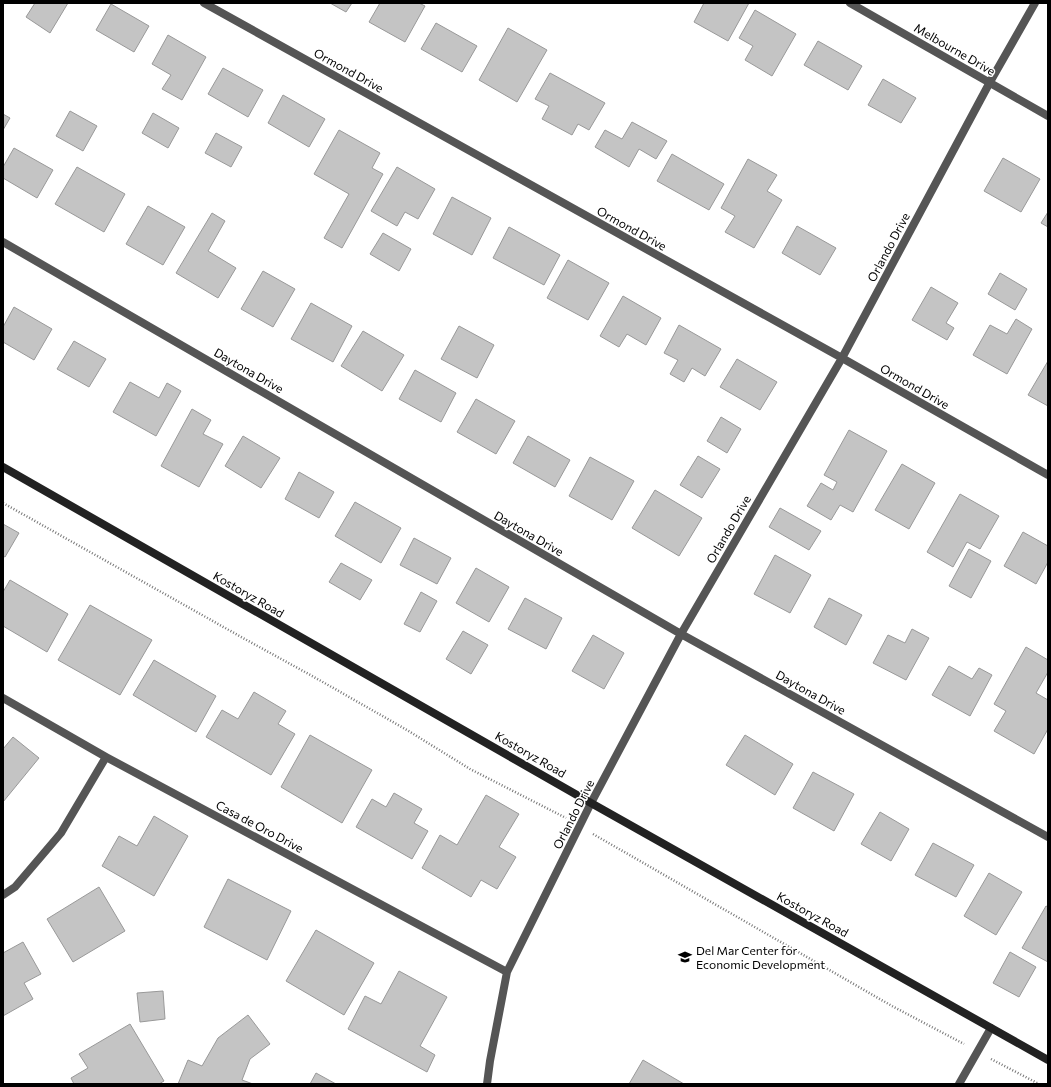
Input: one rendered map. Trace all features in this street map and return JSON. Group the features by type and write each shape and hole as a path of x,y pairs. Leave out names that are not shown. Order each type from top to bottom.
{"main road":[{"name":"Kostoryz Road","path":"3,467 591,803 1048,1060"}],"street":[{"name":"Ormond Drive","path":"204,3 842,358 1048,475"},
{"name":"Melbourne Drive","path":"850,3 1048,116"},
{"name":"Orlando Drive","path":"487,1084 507,972 591,803 681,634 842,358 990,82 1035,3"},
{"name":"Daytona Drive","path":"3,242 681,634 1048,837"},
{"name":"Casa de Oro Drive","path":"3,698 106,757 507,972"},
{"path":"3,895 15,887 61,834 106,757"},
{"path":"959,1084 991,1028"}],"path":[{"path":"3,503 243,638 314,676 407,730 470,769 580,826 892,1006 1039,1084"}],"building":[{"path":"35,3 68,3 50,33 26,17"},
{"path":"330,3 352,3 346,12"},
{"path":"380,3 419,3 425,6 405,42 369,22"},
{"path":"704,3 749,3 728,41 694,22"},
{"path":"111,4 149,26 134,52 96,30"},
{"path":"755,10 796,34 772,76 745,60 753,46 739,38"},
{"path":"436,23 477,46 462,72 421,49"},
{"path":"508,28 547,50 517,102 479,80"},
{"path":"168,35 206,57 182,100 162,89 171,75 152,64"},
{"path":"818,41 862,66 848,90 804,65"},
{"path":"223,68 263,90 248,117 208,94"},
{"path":"550,73 605,103 589,130 578,124 572,135 542,119 549,106 535,99"},
{"path":"883,79 916,98 901,123 868,105"},
{"path":"283,95 325,119 309,147 268,123"},
{"path":"70,111 97,126 83,151 56,136"},
{"path":"153,113 179,128 168,148 142,133"},
{"path":"3,114 10,118 3,130"},
{"path":"632,122 667,141 656,159 639,149 629,167 595,147 605,130 622,139"},
{"path":"339,130 380,153 372,168 383,174 342,248 324,238 349,194 314,174"},
{"path":"216,133 242,147 231,167 205,153"},
{"path":"14,148 53,170 37,198 3,178 3,167"},
{"path":"672,154 724,184 709,210 657,181"},
{"path":"1003,158 1040,179 1021,212 984,191"},
{"path":"748,159 777,175 767,191 782,200 754,248 725,232 735,216 721,208"},
{"path":"77,167 125,194 104,232 55,204"},
{"path":"397,167 435,189 418,219 405,212 397,226 371,211"},
{"path":"452,197 491,218 472,255 433,234"},
{"path":"148,206 185,227 163,265 126,244"},
{"path":"1048,212 1048,227 1041,223"},
{"path":"212,213 225,221 208,251 236,268 218,298 176,273"},
{"path":"797,226 836,248 820,275 782,253"},
{"path":"509,227 560,255 544,285 493,258"},
{"path":"383,233 411,249 399,271 370,254"},
{"path":"568,260 609,283 588,320 547,298"},
{"path":"263,271 295,289 273,327 241,309"},
{"path":"1000,273 1027,289 1015,310 988,294"},
{"path":"931,287 958,303 946,323 954,328 947,340 912,320"},
{"path":"623,296 661,318 646,345 627,334 619,347 600,336"},
{"path":"311,303 352,326 333,362 291,339"},
{"path":"14,307 52,329 34,360 3,342 3,327"},
{"path":"1016,319 1032,329 1007,374 973,355 990,325 1007,334"},
{"path":"679,325 721,349 705,376 692,368 684,382 670,374 678,360 664,353"},
{"path":"459,326 494,345 477,378 441,359"},
{"path":"363,331 404,355 382,391 341,366"},
{"path":"74,341 106,359 89,387 57,369"},
{"path":"737,359 777,382 760,410 720,387"},
{"path":"1048,361 1048,406 1028,395"},
{"path":"415,370 456,393 441,422 399,399"},
{"path":"130,382 159,398 167,383 181,391 156,436 113,412"},
{"path":"476,399 515,421 496,454 457,432"},
{"path":"192,409 211,420 203,434 223,444 199,487 161,466"},
{"path":"721,417 741,429 727,453 707,441"},
{"path":"849,430 887,451 853,512 840,505 831,520 807,506 821,483 833,490 837,482 824,475"},
{"path":"243,436 280,458 261,488 225,466"},
{"path":"528,436 570,460 555,487 513,463"},
{"path":"698,456 720,469 702,498 680,485"},
{"path":"590,457 634,481 612,520 569,496"},
{"path":"902,464 935,483 909,529 875,510"},
{"path":"299,472 334,492 319,518 285,499"},
{"path":"655,490 702,518 679,556 632,528"},
{"path":"960,494 999,516 980,549 967,542 953,567 927,552"},
{"path":"355,502 401,528 381,563 335,536"},
{"path":"780,508 821,531 809,550 769,527"},
{"path":"3,524 19,533 5,557 3,556"},
{"path":"1023,532 1048,546 1048,562 1036,584 1004,566"},
{"path":"414,538 451,558 437,584 400,565"},
{"path":"969,549 991,561 971,598 949,586"},
{"path":"775,555 811,575 790,613 754,594"},
{"path":"341,563 372,580 360,600 329,582"},
{"path":"476,568 509,587 489,622 456,603"},
{"path":"10,580 68,614 47,652 3,626 3,592"},
{"path":"421,592 437,601 420,632 404,624"},
{"path":"525,598 562,618 546,649 508,629"},
{"path":"829,598 862,615 846,645 814,627"},
{"path":"90,605 152,640 120,695 58,660"},
{"path":"912,629 929,638 906,680 873,663 888,635 905,643"},
{"path":"463,631 488,645 471,674 446,659"},
{"path":"593,635 624,653 604,689 572,671"},
{"path":"1026,647 1048,660 1048,672 1036,693 1048,700 1048,729 1034,754 994,731 1006,711 994,704"},
{"path":"154,660 216,696 196,732 133,695"},
{"path":"949,666 972,679 979,668 992,675 970,716 932,695"},
{"path":"254,692 286,711 278,724 295,734 271,775 206,737 222,710 238,719"},
{"path":"310,735 372,770 342,823 281,787"},
{"path":"745,735 793,764 775,795 726,765"},
{"path":"13,737 39,758 3,802 3,749"},
{"path":"813,772 854,794 834,831 793,808"},
{"path":"394,793 422,809 414,823 428,831 412,859 356,827 372,799 386,807"},
{"path":"486,795 519,814 499,847 516,857 497,889 481,880 471,897 422,868 440,835 457,845"},
{"path":"880,812 909,829 891,861 861,844"},
{"path":"154,816 188,836 154,896 102,866 119,836 137,846"},
{"path":"933,843 974,865 956,897 915,875"},
{"path":"989,873 1022,892 996,935 964,916"},
{"path":"228,879 291,911 267,960 204,927"},
{"path":"99,887 125,931 73,962 47,919"},
{"path":"1046,906 1048,907 1048,962 1022,948"},
{"path":"316,930 374,963 344,1015 286,981"},
{"path":"23,942 41,974 24,983 33,999 3,1016 3,953"},
{"path":"1010,952 1036,967 1019,997 993,983"},
{"path":"399,971 447,997 420,1046 435,1055 427,1072 348,1029 365,996 381,1004"},
{"path":"163,991 165,1019 140,1022 137,993"},
{"path":"248,1015 270,1044 250,1059 242,1080 253,1084 178,1084 188,1060 202,1066 218,1038"},
{"path":"130,1024 164,1081 159,1084 74,1084 71,1078 88,1068 79,1054"},
{"path":"643,1060 684,1084 629,1084"},
{"path":"316,1073 336,1084 310,1084"}],"place":[{"name":"Del Mar Center for Economic Development","path":"685,957"}]}
